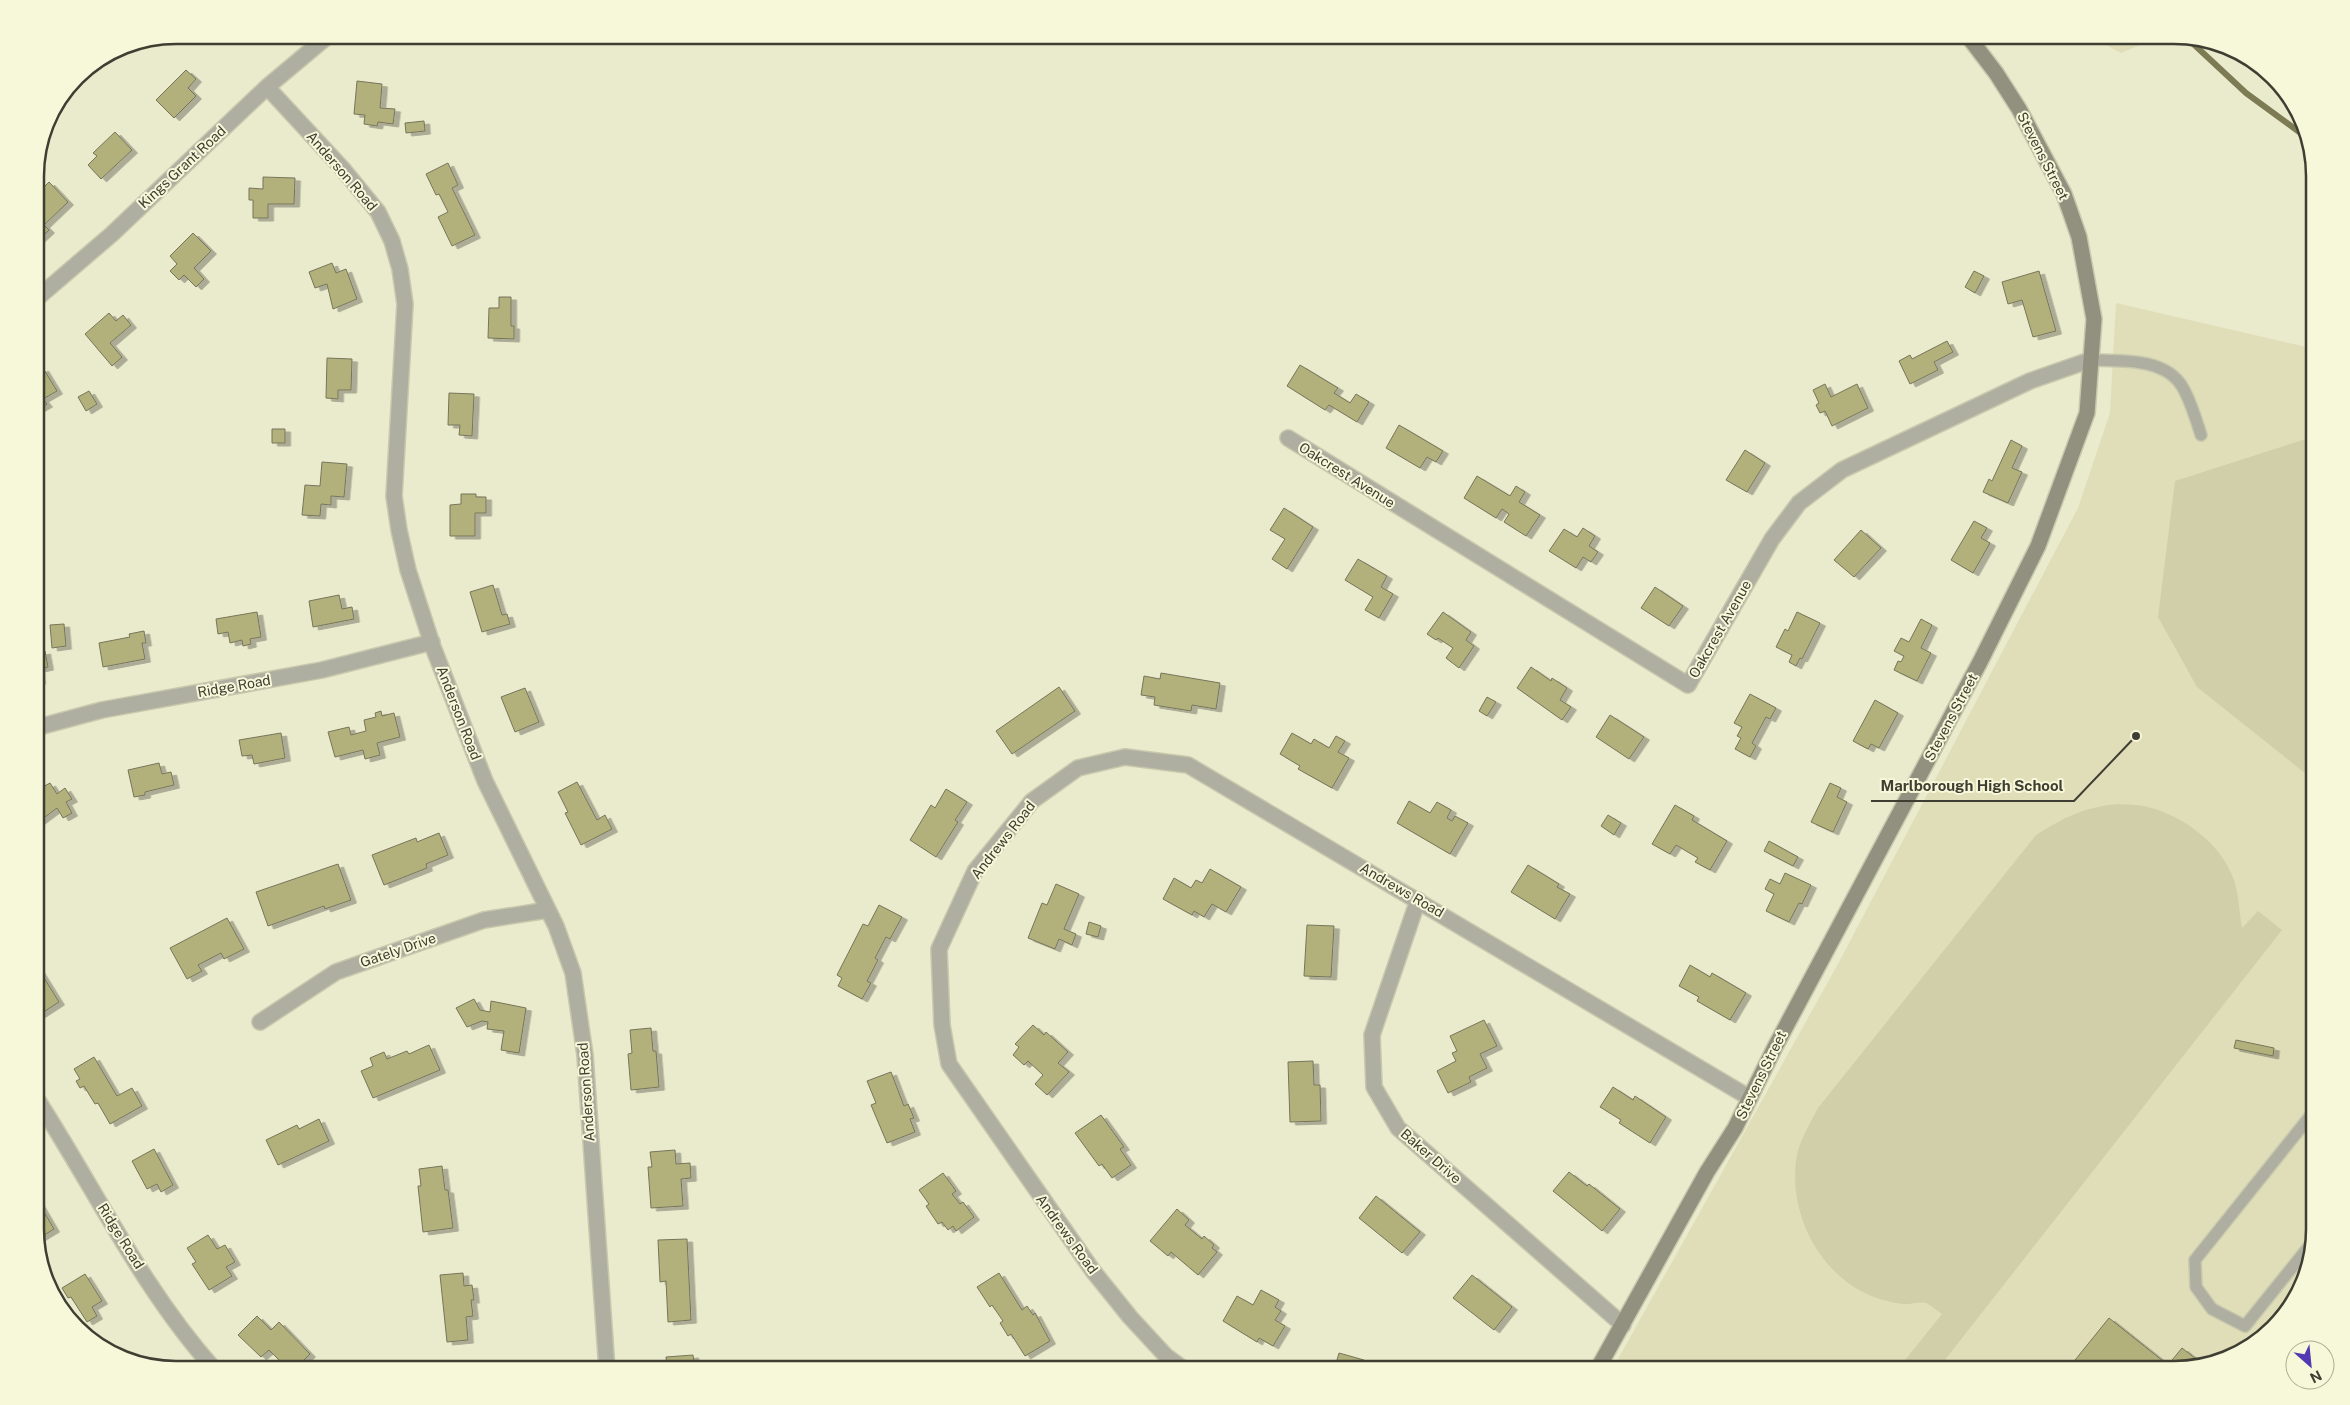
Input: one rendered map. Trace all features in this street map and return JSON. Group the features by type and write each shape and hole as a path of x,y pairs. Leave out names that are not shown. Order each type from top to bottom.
{"street":[{"name":"Kings Grant Road","path":"44,292 112,234 267,87 318,44"},
{"name":"Stevens Street","path":"1602,1361 1750,1098 1774,1047 1980,662 2038,546 2087,413 2094,319 2079,238 2064,194 2019,109 1974,44"},
{"name":"Anderson Road","path":"267,87 342,168 378,212 392,241 400,269 405,304 394,496 408,570 432,642 485,781 548,910 573,973 585,1055 605,1361"},
{"name":"Oakcrest Avenue","path":"1288,438 1688,685 1772,539 1799,503 1842,470 2030,381 2090,360"},
{"name":"Ridge Road","path":"44,726 102,710 322,670 432,642"},
{"name":"Andrews Road","path":"1173,1361 1166,1356 1093,1271 950,1064 942,1025 939,949 975,871 1032,801 1078,768 1125,757 1188,765 1750,1098"},
{"name":"Baker Drive","path":"1418,900 1372,1035 1374,1087 1398,1128 1623,1324"},
{"name":"Gately Drive","path":"260,1022 336,972 484,920 548,910"},
{"name":"Ridge Road","path":"44,1111 142,1270 190,1342 207,1361"}],"lane":[{"path":"2090,360 2152,365 2170,374 2182,386 2201,435"},
{"path":"2304,1253 2245,1326 2212,1309 2196,1288 2195,1260 2306,1121"}],"shaded area":[{"path":"2104,44 2142,44 2121,53"},
{"path":"2116,303 2306,347 2306,1230 2302,1264 2289,1295 2268,1323 2255,1334 2225,1351 2209,1357 2192,1360 1617,1361 1838,964 2078,508 2110,413"},
{"path":"2306,439 2306,774 2197,687 2158,617 2175,481"},
{"path":"2117,804 2140,805 2161,811 2186,823 2208,841 2226,863 2234,881 2242,928 2258,911 2282,930 1944,1361 1904,1361 1942,1314 1926,1303 1903,1304 1874,1297 1855,1288 1838,1275 1824,1260 1812,1242 1798,1203 1795,1182 1796,1161 1801,1141 1818,1108 2036,835 2074,814"}],"building":[{"path":"186,70 196,79 188,88 196,96 174,118 156,100"},
{"path":"357,81 382,84 380,108 395,109 393,124 378,122 377,126 364,124 365,115 354,114"},
{"path":"424,121 425,131 406,133 405,123"},
{"path":"115,132 132,150 101,179 88,165 97,156 93,153"},
{"path":"448,163 458,185 452,188 475,235 452,246 438,217 448,212 439,194 436,195 426,174"},
{"path":"263,177 295,178 294,204 268,204 268,218 253,218 253,200 249,200 249,188 263,189"},
{"path":"49,182 68,202 44,225 44,187"},
{"path":"44,225 49,230 44,235"},
{"path":"193,233 211,251 194,268 204,279 196,287 184,275 179,280 170,271 177,264 170,256"},
{"path":"332,263 336,273 346,269 357,299 333,309 327,284 315,288 309,272"},
{"path":"1974,271 1984,276 1975,293 1965,287"},
{"path":"2039,271 2056,331 2033,337 2022,300 2008,304 2002,282"},
{"path":"499,297 511,297 511,326 514,326 514,339 488,338 489,308 499,308"},
{"path":"109,313 116,321 123,315 131,325 110,343 122,357 112,366 85,334"},
{"path":"1947,341 1953,352 1934,362 1938,370 1910,384 1899,361 1910,355 1912,359"},
{"path":"327,358 352,359 351,390 338,390 338,399 326,398"},
{"path":"1300,365 1338,388 1334,393 1350,403 1356,394 1369,402 1357,422 1329,405 1325,410 1287,386"},
{"path":"44,370 57,391 44,398"},
{"path":"1825,384 1831,397 1857,384 1868,408 1832,426 1825,411 1820,413 1816,405 1819,403 1813,390"},
{"path":"89,391 97,404 86,411 78,397"},
{"path":"449,393 474,394 472,436 459,435 460,425 448,425"},
{"path":"1399,425 1443,451 1436,462 1427,457 1420,468 1386,448"},
{"path":"272,429 285,429 285,443 272,443"},
{"path":"2011,440 2022,446 2012,468 2022,472 2008,503 1983,492 1989,479 1992,481"},
{"path":"1745,450 1765,463 1747,492 1726,480"},
{"path":"322,462 347,464 344,497 331,496 331,505 321,504 320,516 302,515 305,485 320,486"},
{"path":"1477,476 1510,496 1516,486 1525,492 1519,502 1540,515 1526,536 1504,522 1509,514 1502,509 1496,518 1464,498"},
{"path":"461,494 476,494 476,497 486,497 486,513 475,513 475,536 450,536 450,505 461,504"},
{"path":"1284,508 1313,527 1287,569 1272,559 1285,539 1270,530"},
{"path":"1974,521 1987,528 1981,538 1990,543 1973,573 1951,560"},
{"path":"1583,528 1595,536 1589,546 1598,552 1591,562 1583,557 1576,568 1549,551 1564,529 1577,537"},
{"path":"1861,530 1881,548 1854,577 1834,560"},
{"path":"1358,559 1387,576 1381,587 1393,594 1379,618 1365,610 1373,597 1345,580"},
{"path":"493,585 502,615 507,614 510,624 482,632 470,592"},
{"path":"1655,587 1683,606 1669,626 1641,608"},
{"path":"339,595 342,609 352,607 354,619 313,627 309,601"},
{"path":"257,612 261,637 250,639 251,644 243,646 242,640 230,643 228,632 218,634 216,619"},
{"path":"1443,612 1471,632 1466,640 1474,646 1459,668 1446,658 1453,648 1438,638 1436,640 1427,634"},
{"path":"1797,612 1820,623 1802,659 1800,658 1796,666 1789,662 1792,655 1776,647 1785,629 1788,631"},
{"path":"1921,619 1932,625 1921,648 1931,653 1917,681 1894,670 1898,661 1901,662 1904,656 1894,651 1901,638 1909,642"},
{"path":"64,624 66,646 52,648 50,625"},
{"path":"144,631 146,643 142,643 145,659 103,667 99,643 130,637 129,634"},
{"path":"44,651 48,667 44,668"},
{"path":"1531,667 1551,681 1552,678 1567,688 1560,700 1571,707 1562,720 1517,688"},
{"path":"1161,673 1220,683 1216,709 1192,705 1191,711 1154,705 1155,697 1141,695 1144,676 1160,679"},
{"path":"1059,687 1075,711 1012,754 996,731"},
{"path":"525,688 539,722 515,732 501,697"},
{"path":"1750,694 1776,708 1770,719 1766,717 1752,743 1756,746 1750,757 1735,749 1741,738 1737,736 1742,727 1734,723"},
{"path":"1487,697 1496,702 1487,716 1479,711"},
{"path":"1875,700 1898,713 1879,748 1871,744 1868,749 1853,741"},
{"path":"381,711 382,716 394,713 400,737 377,743 380,755 365,759 363,750 335,757 328,732 349,727 351,735 366,731 364,720 376,717 375,713"},
{"path":"1610,715 1644,737 1629,759 1596,737"},
{"path":"281,733 285,758 254,764 252,755 242,756 239,740"},
{"path":"1292,733 1311,744 1314,739 1329,748 1336,736 1345,741 1338,752 1349,758 1332,788 1298,769 1300,766 1280,754"},
{"path":"159,763 162,774 171,772 174,785 145,792 145,795 134,797 128,770"},
{"path":"577,782 597,820 605,815 612,829 581,845 565,813 568,812 558,792"},
{"path":"50,783 57,794 65,788 72,799 66,802 72,813 63,818 57,808 44,818 44,786"},
{"path":"1830,783 1841,788 1837,797 1847,802 1833,832 1811,822"},
{"path":"946,789 967,802 955,820 958,822 936,857 910,840 931,805 935,808"},
{"path":"1409,801 1430,813 1437,802 1451,810 1447,818 1452,821 1455,816 1468,823 1450,854 1397,823"},
{"path":"1675,805 1694,816 1692,820 1727,841 1710,870 1695,862 1698,858 1676,845 1670,854 1652,844"},
{"path":"1608,815 1621,823 1614,835 1601,826"},
{"path":"439,833 448,855 426,864 427,868 384,885 372,855 416,838 417,842"},
{"path":"1769,841 1798,857 1793,866 1764,851"},
{"path":"338,864 351,900 325,909 324,906 268,926 256,892"},
{"path":"1528,865 1559,884 1557,887 1570,894 1555,919 1511,892"},
{"path":"1210,869 1241,887 1226,912 1212,904 1204,917 1194,911 1192,915 1163,899 1174,878 1191,888 1196,880 1202,883"},
{"path":"1785,873 1811,885 1802,904 1799,903 1789,922 1766,911 1774,894 1765,889 1770,879 1780,884"},
{"path":"1056,884 1079,894 1064,929 1076,934 1072,945 1059,939 1055,949 1028,938 1042,903 1047,905"},
{"path":"879,905 902,917 890,939 886,937 875,958 878,960 867,981 871,983 862,999 838,986 842,978 837,975 863,924 868,926"},
{"path":"227,918 244,949 224,959 221,953 198,965 202,971 187,979 170,948"},
{"path":"1089,922 1101,926 1098,937 1086,934"},
{"path":"1307,925 1334,926 1331,977 1304,976"},
{"path":"1690,965 1710,977 1712,973 1746,993 1730,1020 1697,1001 1699,997 1679,986"},
{"path":"44,978 59,1002 44,1012"},
{"path":"474,999 480,1010 490,1012 491,1001 526,1008 519,1053 501,1050 504,1031 487,1029 488,1022 482,1021 467,1027 456,1008"},
{"path":"1484,1020 1497,1046 1480,1054 1487,1068 1469,1077 1471,1082 1448,1093 1437,1071 1456,1061 1452,1053 1457,1051 1450,1036"},
{"path":"1033,1025 1044,1035 1046,1032 1068,1052 1058,1063 1069,1072 1047,1095 1035,1084 1043,1075 1028,1061 1024,1065 1013,1055 1019,1047 1015,1044"},
{"path":"651,1028 653,1051 656,1051 659,1087 631,1090 628,1054 632,1053 630,1030"},
{"path":"2236,1040 2274,1048 2273,1056 2234,1048"},
{"path":"429,1045 440,1070 373,1098 361,1071 373,1066 370,1058 384,1052 387,1059 407,1051 409,1054"},
{"path":"94,1057 117,1096 132,1088 142,1106 110,1124 98,1103 95,1104 84,1086 80,1088 76,1081 80,1079 74,1069"},
{"path":"1313,1061 1314,1085 1320,1085 1321,1121 1290,1122 1288,1062"},
{"path":"891,1072 904,1106 908,1104 914,1118 910,1119 915,1132 887,1143 871,1105 876,1103 867,1081"},
{"path":"1613,1087 1633,1100 1635,1096 1666,1117 1650,1143 1619,1123 1621,1120 1600,1107"},
{"path":"1101,1115 1124,1147 1120,1149 1131,1165 1112,1178 1102,1164 1099,1166 1075,1133"},
{"path":"319,1119 329,1141 278,1165 266,1140 297,1125 299,1129"},
{"path":"154,1149 173,1185 161,1192 157,1184 147,1189 132,1161"},
{"path":"675,1150 676,1164 690,1163 691,1178 681,1179 683,1206 651,1208 648,1167 652,1167 650,1152"},
{"path":"442,1166 445,1190 448,1190 453,1228 423,1232 418,1186 421,1186 419,1169"},
{"path":"1569,1172 1587,1186 1589,1184 1620,1209 1602,1231 1553,1191"},
{"path":"943,1173 956,1191 952,1194 960,1204 963,1202 974,1217 956,1231 953,1226 948,1230 942,1222 938,1224 926,1206 929,1204 919,1190"},
{"path":"1376,1196 1420,1232 1402,1253 1359,1218"},
{"path":"1177,1209 1189,1220 1185,1225 1202,1239 1204,1236 1214,1245 1212,1248 1217,1252 1198,1275 1171,1252 1168,1256 1150,1241"},
{"path":"44,1212 54,1229 44,1235"},
{"path":"208,1235 217,1249 225,1245 235,1262 226,1267 232,1276 209,1290 192,1264 196,1262 187,1248"},
{"path":"687,1239 691,1320 668,1322 666,1281 660,1282 658,1240"},
{"path":"463,1273 464,1286 472,1285 474,1300 471,1300 473,1316 466,1317 468,1340 447,1342 440,1275"},
{"path":"999,1273 1022,1310 1027,1306 1033,1315 1035,1313 1050,1341 1025,1356 1011,1334 1008,1336 1000,1323 1003,1321 992,1305 990,1307 977,1287"},
{"path":"85,1274 102,1301 92,1307 97,1316 87,1322 71,1297 68,1298 62,1288"},
{"path":"1472,1275 1512,1307 1494,1330 1453,1298"},
{"path":"1261,1290 1279,1300 1275,1307 1281,1311 1275,1320 1285,1326 1273,1346 1259,1338 1257,1342 1223,1321 1237,1296 1253,1305"},
{"path":"257,1316 271,1330 279,1322 310,1354 303,1361 280,1361 269,1350 261,1357 238,1335"},
{"path":"2109,1318 2163,1361 2074,1361"},
{"path":"2182,1348 2196,1359 2171,1361"},
{"path":"1339,1353 1364,1360 1364,1361 1337,1361"},
{"path":"693,1355 694,1361 666,1361 666,1357"}],"waterway":[{"path":"2195,46 2246,93 2298,131"}],"place":[{"name":"Marlborough High School","path":"2136,736"}]}
